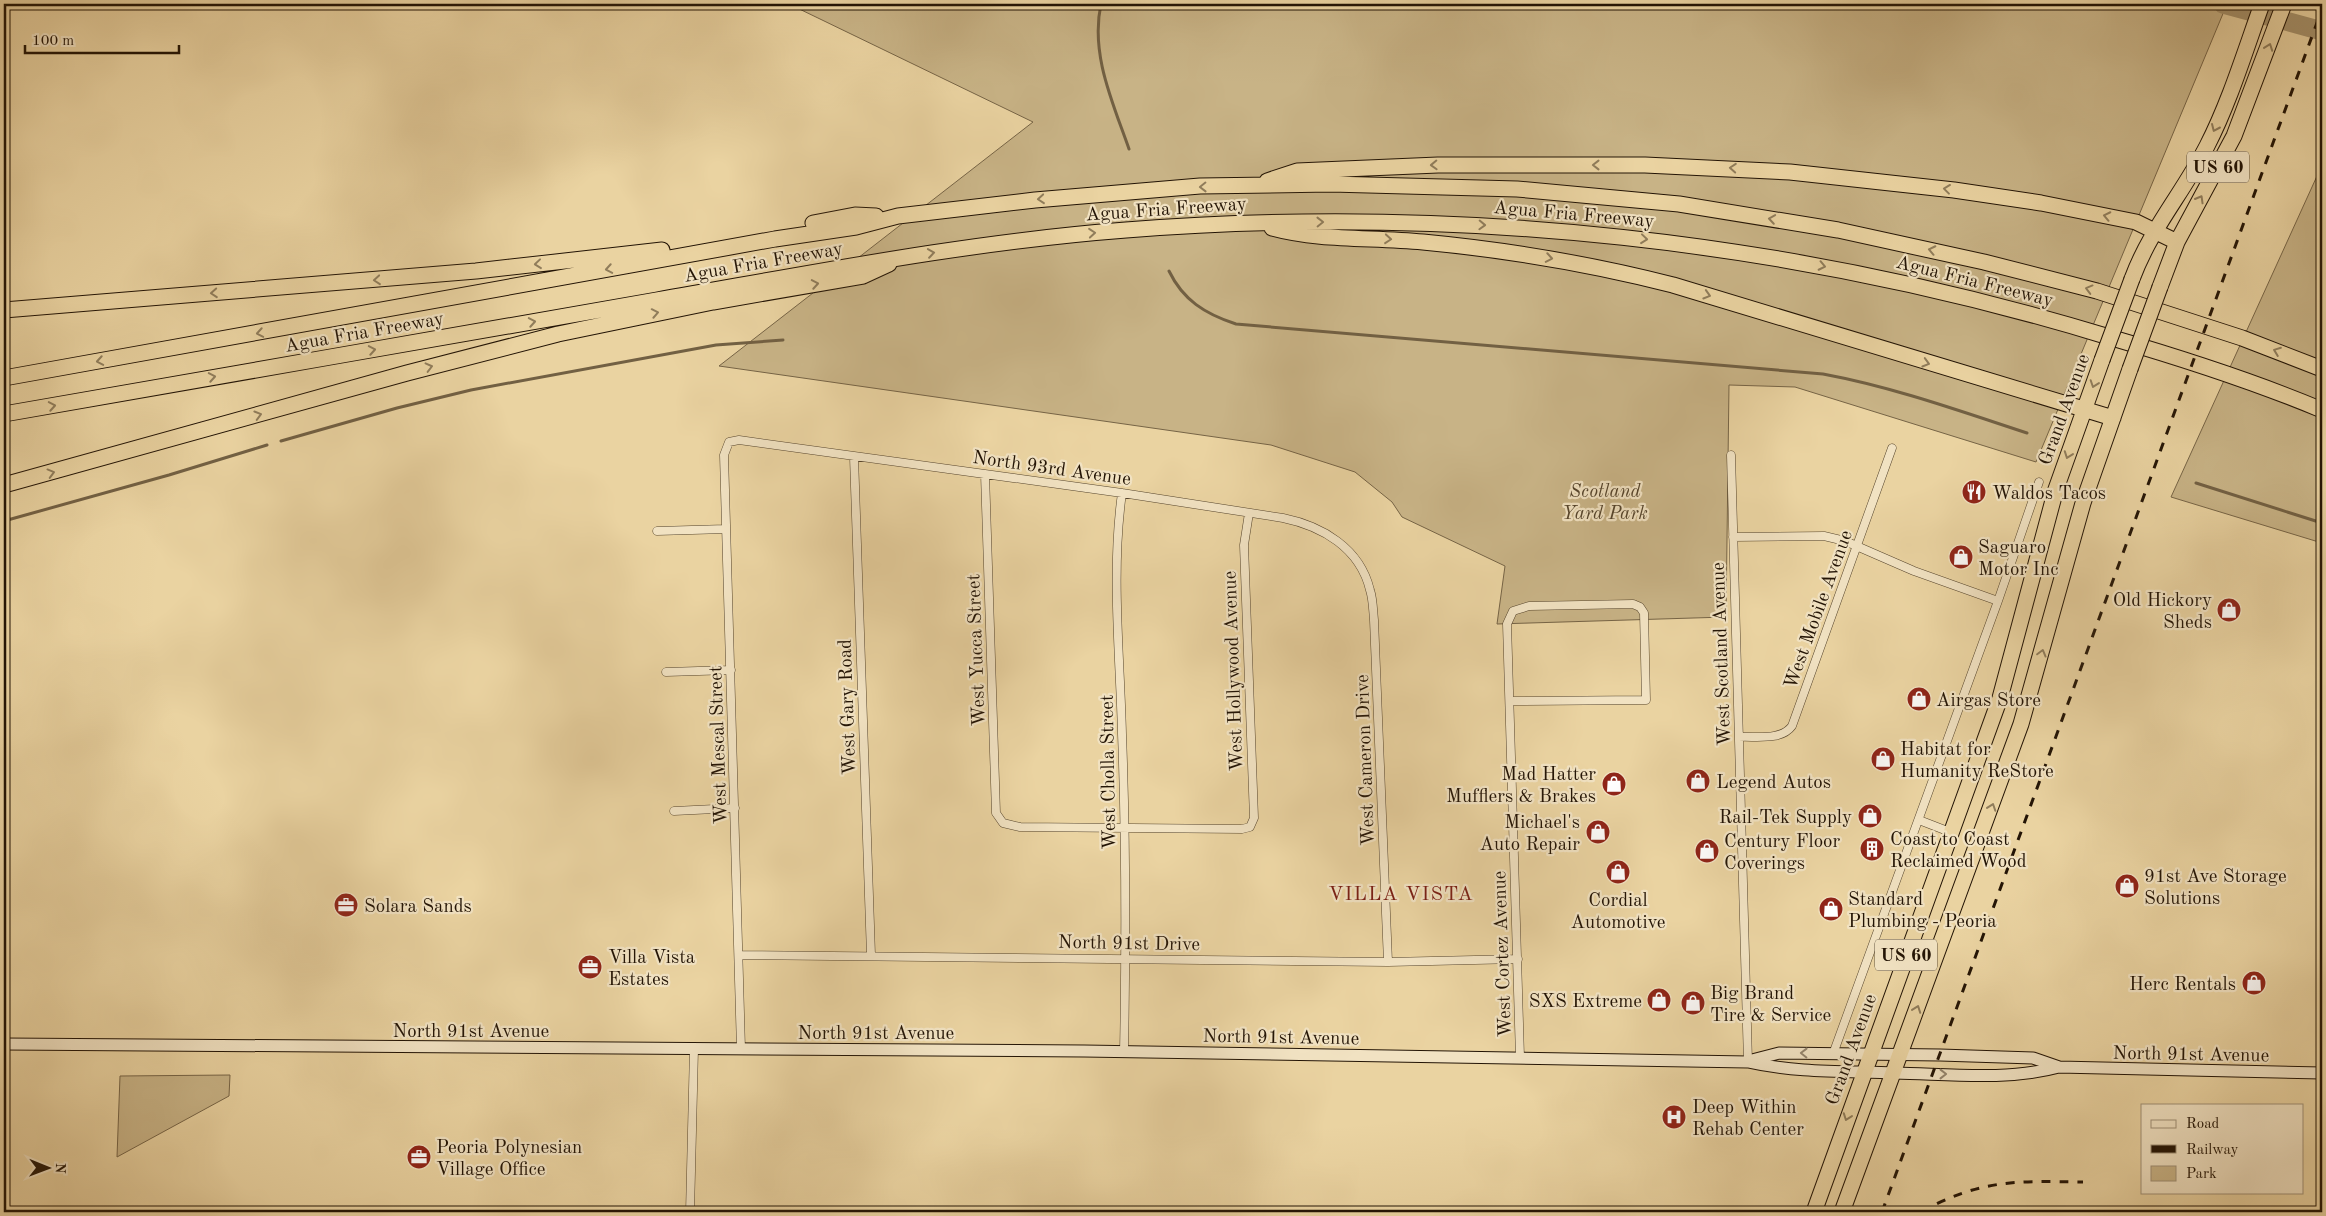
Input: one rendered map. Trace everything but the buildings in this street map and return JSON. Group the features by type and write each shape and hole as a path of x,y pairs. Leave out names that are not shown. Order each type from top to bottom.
{"highway":[{"name":"Grand Avenue","path":"1814,1212 2000,698 2056,489 2142,252 2154,229 2201,157 2234,83 2262,4"},
{"name":"US 60","path":"1842,1212 2021,724 2083,502 2160,287 2178,242 2234,136 2284,4"},
{"path":"1252,187 1297,171 1438,165 1711,167 1843,176 1954,190 2106,215 2136,222 2178,242"},
{"name":"Agua Fria Freeway","path":"4,378 856,226 898,216 1035,200 1200,186 1252,187 1340,184 1518,189 1679,204 1838,230 1984,262 2097,291 2242,338 2322,369"},
{"path":"4,310 476,271 638,253 855,215 898,216"},
{"name":"Agua Fria Freeway","path":"4,414 904,257 1071,235 1254,223 1410,222 1493,226 1646,239 1793,260 2016,308 2178,358 2322,410"},
{"path":"1254,223 1300,235 1380,238 1452,245 1520,254 1627,274 1673,285 1879,349 2113,418"},
{"path":"4,485 407,373 558,334 714,302 863,276 904,257"}],"main road":[{"name":"North 91st Avenue","path":"4,1044 1124,1052 1748,1062 1780,1069 1864,1072 2032,1074 2059,1067 2322,1073"},
{"name":"North 91st Avenue","path":"1748,1062 1779,1052 2033,1058 2059,1067"}],"street":[{"name":"North 93rd Avenue","path":"729,442 739,440 1122,493 1304,522 1339,540 1357,560"},
{"name":"West Mescal Street","path":"729,442 724,456 740,955 741,1049"},
{"name":"West Mobile Avenue","path":"1739,737 1778,736 1787,732 1792,726 1892,448"},
{"name":"West Scotland Avenue","path":"1731,454 1748,1062"},
{"name":"West Gary Road","path":"854,457 871,955"},
{"name":"West Yucca Street","path":"985,474 996,813 1003,824 1020,827 1125,828"},
{"path":"1833,1054 1998,601 2039,482"},
{"name":"West Cholla Street","path":"1122,493 1117,526 1117,570 1125,828 1124,1052"},
{"name":"West Hollywood Avenue","path":"1125,828 1242,830 1250,827 1254,818 1244,545 1249,513"},
{"path":"657,531 726,529"},
{"path":"1733,537 1824,536 1998,601"},
{"name":"West Cameron Drive","path":"1357,560 1370,588 1374,620 1388,962"},
{"name":"West Cortez Avenue","path":"1510,701 1646,700 1644,613 1633,604 1528,606 1513,611 1507,624 1520,1058"},
{"path":"666,672 731,670"},
{"path":"674,811 735,808"},
{"path":"1919,820 1950,832"},
{"name":"North 91st Drive","path":"740,955 1388,962 1518,959"},
{"path":"690,1212 694,1049"}],"green space":[{"name":"Scotland Yard Park","path":"789,4 2227,4 2036,462 1795,387 1729,385 1726,617 1497,624 1505,566 1402,517 1392,502 1355,472 1271,445 719,366 1033,122"},
{"path":"2322,165 2322,543 2171,497"},
{"path":"230,1075 229,1096 117,1157 120,1076"}],"waterway":[{"path":"1101,4 1098,23 1101,60 1110,96 1129,149"},
{"path":"2223,4 2322,31"},
{"path":"1169,271 1181,290 1196,305 1214,316 1236,324 1823,374 1901,393 2027,433"},
{"path":"281,441 397,408 471,390 716,345 783,340"},
{"path":"4,521 169,475 267,445"},
{"path":"2196,483 2322,523"}],"railway":[{"path":"1882,1212 2322,9"},
{"path":"1921,1212 1962,1193 1999,1184 2018,1182 2083,1182"}],"place":[{"name":"Waldos Tacos","path":"1974,492"},
{"name":"Saguaro Motor Inc","path":"1961,557"},
{"name":"Old Hickory Sheds","path":"2229,610"},
{"name":"Airgas Store","path":"1919,699"},
{"name":"Habitat for Humanity ReStore","path":"1883,759"},
{"name":"Legend Autos","path":"1698,781"},
{"name":"Mad Hatter Mufflers & Brakes","path":"1614,784"},
{"name":"Rail-Tek Supply","path":"1870,816"},
{"name":"Michael's Auto Repair","path":"1598,832"},
{"name":"Coast to Coast Reclaimed Wood","path":"1872,849"},
{"name":"Century Floor Coverings","path":"1707,851"},
{"name":"Cordial Automotive","path":"1618,872"},
{"name":"91st Ave Storage Solutions","path":"2127,886"},
{"name":"Solara Sands","path":"346,905"},
{"name":"Standard Plumbing - Peoria","path":"1831,909"},
{"name":"Villa Vista Estates","path":"590,967"},
{"name":"Herc Rentals","path":"2254,983"},
{"name":"SXS Extreme","path":"1659,1000"},
{"name":"Big Brand Tire & Service","path":"1693,1003"},
{"name":"Deep Within Rehab Center","path":"1674,1117"},
{"name":"Peoria Polynesian Village Office","path":"419,1157"}],"district":[{"name":"VILLA VISTA","path":"1401,893"}]}
